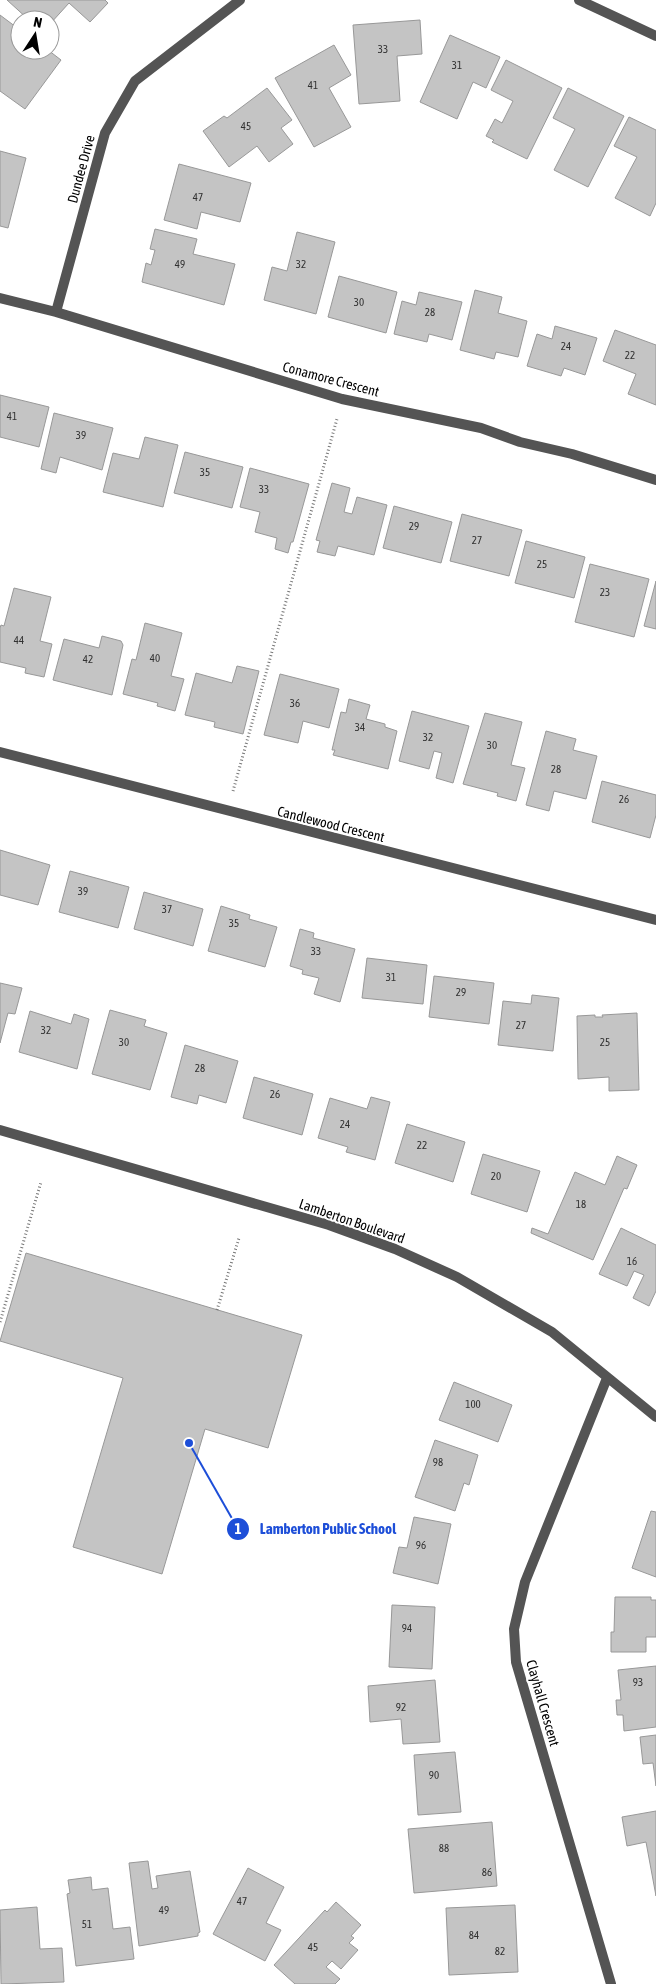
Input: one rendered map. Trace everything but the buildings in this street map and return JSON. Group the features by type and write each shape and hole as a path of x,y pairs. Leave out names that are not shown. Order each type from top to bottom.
{"street":[{"name":"Dundee Drive","path":"56,312 104,133 135,81 240,0"},
{"path":"579,0 656,36"},
{"name":"Conamore Crescent","path":"0,298 56,312 342,399 482,428 656,480"},
{"name":"Candlewood Crescent","path":"0,752 228,812 656,920"},
{"name":"Lamberton Boulevard","path":"0,1130 329,1225 395,1249 457,1277 552,1332 656,1417"},
{"name":"Clayhall Crescent","path":"607,1378 525,1582 514,1629 516,1662 611,1984"}],"path":[{"path":"228,812 342,399"},
{"path":"0,1322 41,1182"},
{"path":"217,1310 239,1238"}],"place":[{"name":"Lamberton Public School","path":"189,1443"}]}
